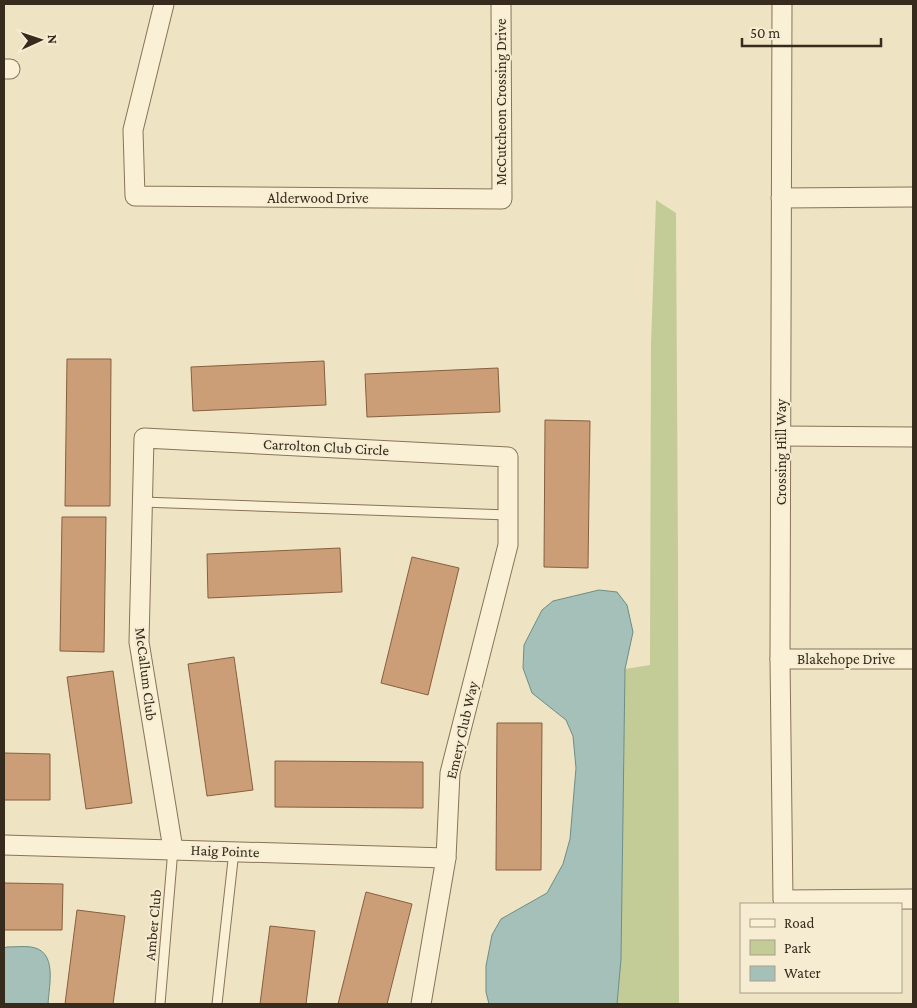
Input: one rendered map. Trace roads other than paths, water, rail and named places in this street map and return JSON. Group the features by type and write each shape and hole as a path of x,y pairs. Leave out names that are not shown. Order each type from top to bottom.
{"street":[{"name":"Alderwood Drive","path":"164,4 133,130 135,196 502,199"},
{"name":"McCutcheon Crossing Drive","path":"501,4 502,199"},
{"name":"Crossing Hill Way","path":"782,4 780,659 783,900 913,899"},
{"path":"781,198 913,197"},
{"path":"781,436 913,437"},
{"name":"Carrolton Club Circle","path":"144,438 508,457"},
{"name":"McCallum Club","path":"144,438 139,642 173,849"},
{"name":"Emery Club Way","path":"422,1004 446,858 450,773 508,545 508,457"},
{"name":"Blakehope Drive","path":"780,659 913,660"},
{"name":"Haig Pointe","path":"4,845 446,858"}],"lane":[{"path":"142,502 508,515"},
{"name":"Amber Club","path":"160,1004 173,849"},
{"path":"217,1004 234,851"}],"water":[{"path":"599,590 617,592 627,605 633,632 625,669 621,959 617,1004 489,1004 486,992 486,966 492,935 501,919 547,893 563,864 570,839 576,768 573,736 566,720 532,693 523,668 524,645 542,610 553,601"},
{"path":"31,947 40,950 45,955 49,962 50,970 48,1004 4,1004 4,948"}]}
